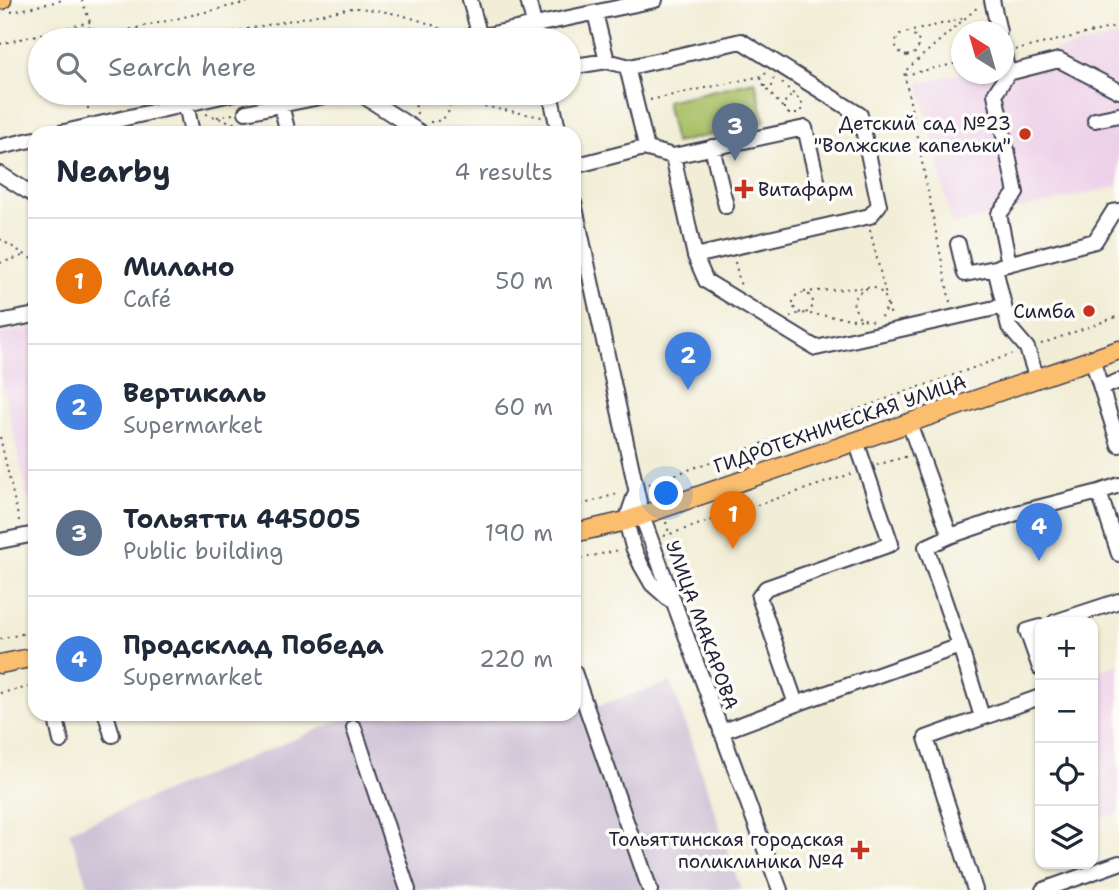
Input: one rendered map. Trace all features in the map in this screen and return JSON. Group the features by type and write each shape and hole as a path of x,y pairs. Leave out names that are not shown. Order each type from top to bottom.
{"main road":[{"name":"ГИДРОТЕХНИЧЕСКАЯ УЛИЦА","path":"581,531 634,518 1119,350"},
{"path":"0,664 28,658"}],"street":[{"path":"470,0 478,28"},
{"path":"528,0 535,28"},
{"path":"579,0 589,15 607,61"},
{"path":"553,28 589,15 655,0"},
{"path":"992,0 997,21"},
{"path":"581,65 607,61 627,66 741,41 860,115 879,205 870,215 695,256"},
{"path":"1014,72 1059,61 1119,91"},
{"path":"627,66 647,149"},
{"path":"1001,84 995,94 1016,193 999,214 1004,306 1009,327 1027,348 1037,379"},
{"path":"93,126 179,105"},
{"path":"187,105 191,126"},
{"path":"246,112 281,105 286,126"},
{"path":"552,105 557,126"},
{"path":"379,106 420,126"},
{"path":"1095,120 1119,115"},
{"path":"581,164 647,149 673,156 805,128 817,180"},
{"path":"0,147 28,141"},
{"path":"712,147 726,206"},
{"path":"673,156 695,256 706,281 816,348 1004,306"},
{"path":"0,174 28,192"},
{"path":"958,244 965,274 1095,241 1113,212 1119,211"},
{"path":"581,256 636,490 634,547 652,584 674,603"},
{"path":"0,322 28,316"},
{"path":"1092,359 1119,444"},
{"path":"1101,388 1119,381"},
{"path":"909,423 950,536"},
{"path":"796,704 759,597 766,588 891,544 856,442"},
{"path":"982,718 926,547 1017,513 1119,485"},
{"path":"1099,492 1119,554"},
{"name":"УЛИЦА МАКАРОВА","path":"634,518 651,540 780,890"},
{"path":"0,541 28,535"},
{"path":"1070,617 1119,601"},
{"path":"1035,629 1027,631 1035,654"},
{"path":"721,732 960,646"},
{"path":"581,692 650,890"},
{"path":"975,890 926,738 1035,699"},
{"path":"57,721 61,741"},
{"path":"108,721 112,736"},
{"path":"354,728 408,890"},
{"path":"1044,890 1119,863"}],"path":[{"path":"0,14 63,0"},
{"path":"82,0 90,28"},
{"path":"139,28 257,0"},
{"path":"950,302 904,72 982,4 981,0"},
{"path":"248,28 370,8 440,28"},
{"path":"908,32 918,38 919,46 915,53 907,55 898,51 895,44 900,34 908,32 966,18"},
{"path":"65,28 90,22"},
{"path":"1014,51 1119,26"},
{"path":"0,44 28,37"},
{"path":"904,75 951,64"},
{"path":"635,103 768,73 798,97 803,106 800,111 792,115 785,109 763,85 762,76"},
{"path":"763,85 772,86 775,79 773,75"},
{"path":"785,109 787,98 798,97"},
{"path":"88,105 89,126"},
{"path":"191,105 244,126"},
{"path":"415,105 419,117"},
{"path":"425,126 445,118 450,105"},
{"path":"470,105 553,126"},
{"path":"216,117 246,112"},
{"path":"866,216 894,331"},
{"path":"0,239 26,255"},
{"path":"732,247 745,305"},
{"path":"0,263 26,255"},
{"path":"804,292 814,301 813,308 804,313 795,309 793,303 794,297 804,292 867,288 878,289 886,297"},
{"path":"865,321 857,314 853,305 857,294 867,288"},
{"path":"775,323 800,313 865,321 880,318 887,309 887,303"},
{"path":"581,505 636,490 1027,348 1119,318"},
{"path":"0,437 28,532"},
{"path":"651,540 919,453"},
{"path":"581,558 634,547"},
{"path":"0,639 28,633"},
{"path":"0,693 28,687"}],"shaded area":[{"name":"Детский сад №23 \"Волжские капельки\"","path":"1119,36 1119,186 952,225 919,83 951,75 951,84 1014,84 1014,61"},
{"path":"28,328 28,498 0,374 0,334"},
{"path":"1119,664 1119,814 1098,820 1098,680 1098,671"},
{"path":"581,668 597,706 671,682 741,890 90,890 69,831 339,721 581,721"}],"green space":[{"path":"755,81 765,122 675,143 666,101"}],"place":[{"name":"Детский сад №23 \"Волжские капельки\"","path":"1025,134"},
{"name":"Тольятти 445005","path":"735,161"},
{"name":"Витафарм","path":"744,189"},
{"name":"Симба","path":"1089,311"},
{"name":"Вертикаль","path":"688,390"},
{"name":"Милано","path":"733,549"},
{"name":"Продсклад Победа","path":"1039,561"},
{"name":"Тольяттинская городская поликлиника №4","path":"860,850"}]}
